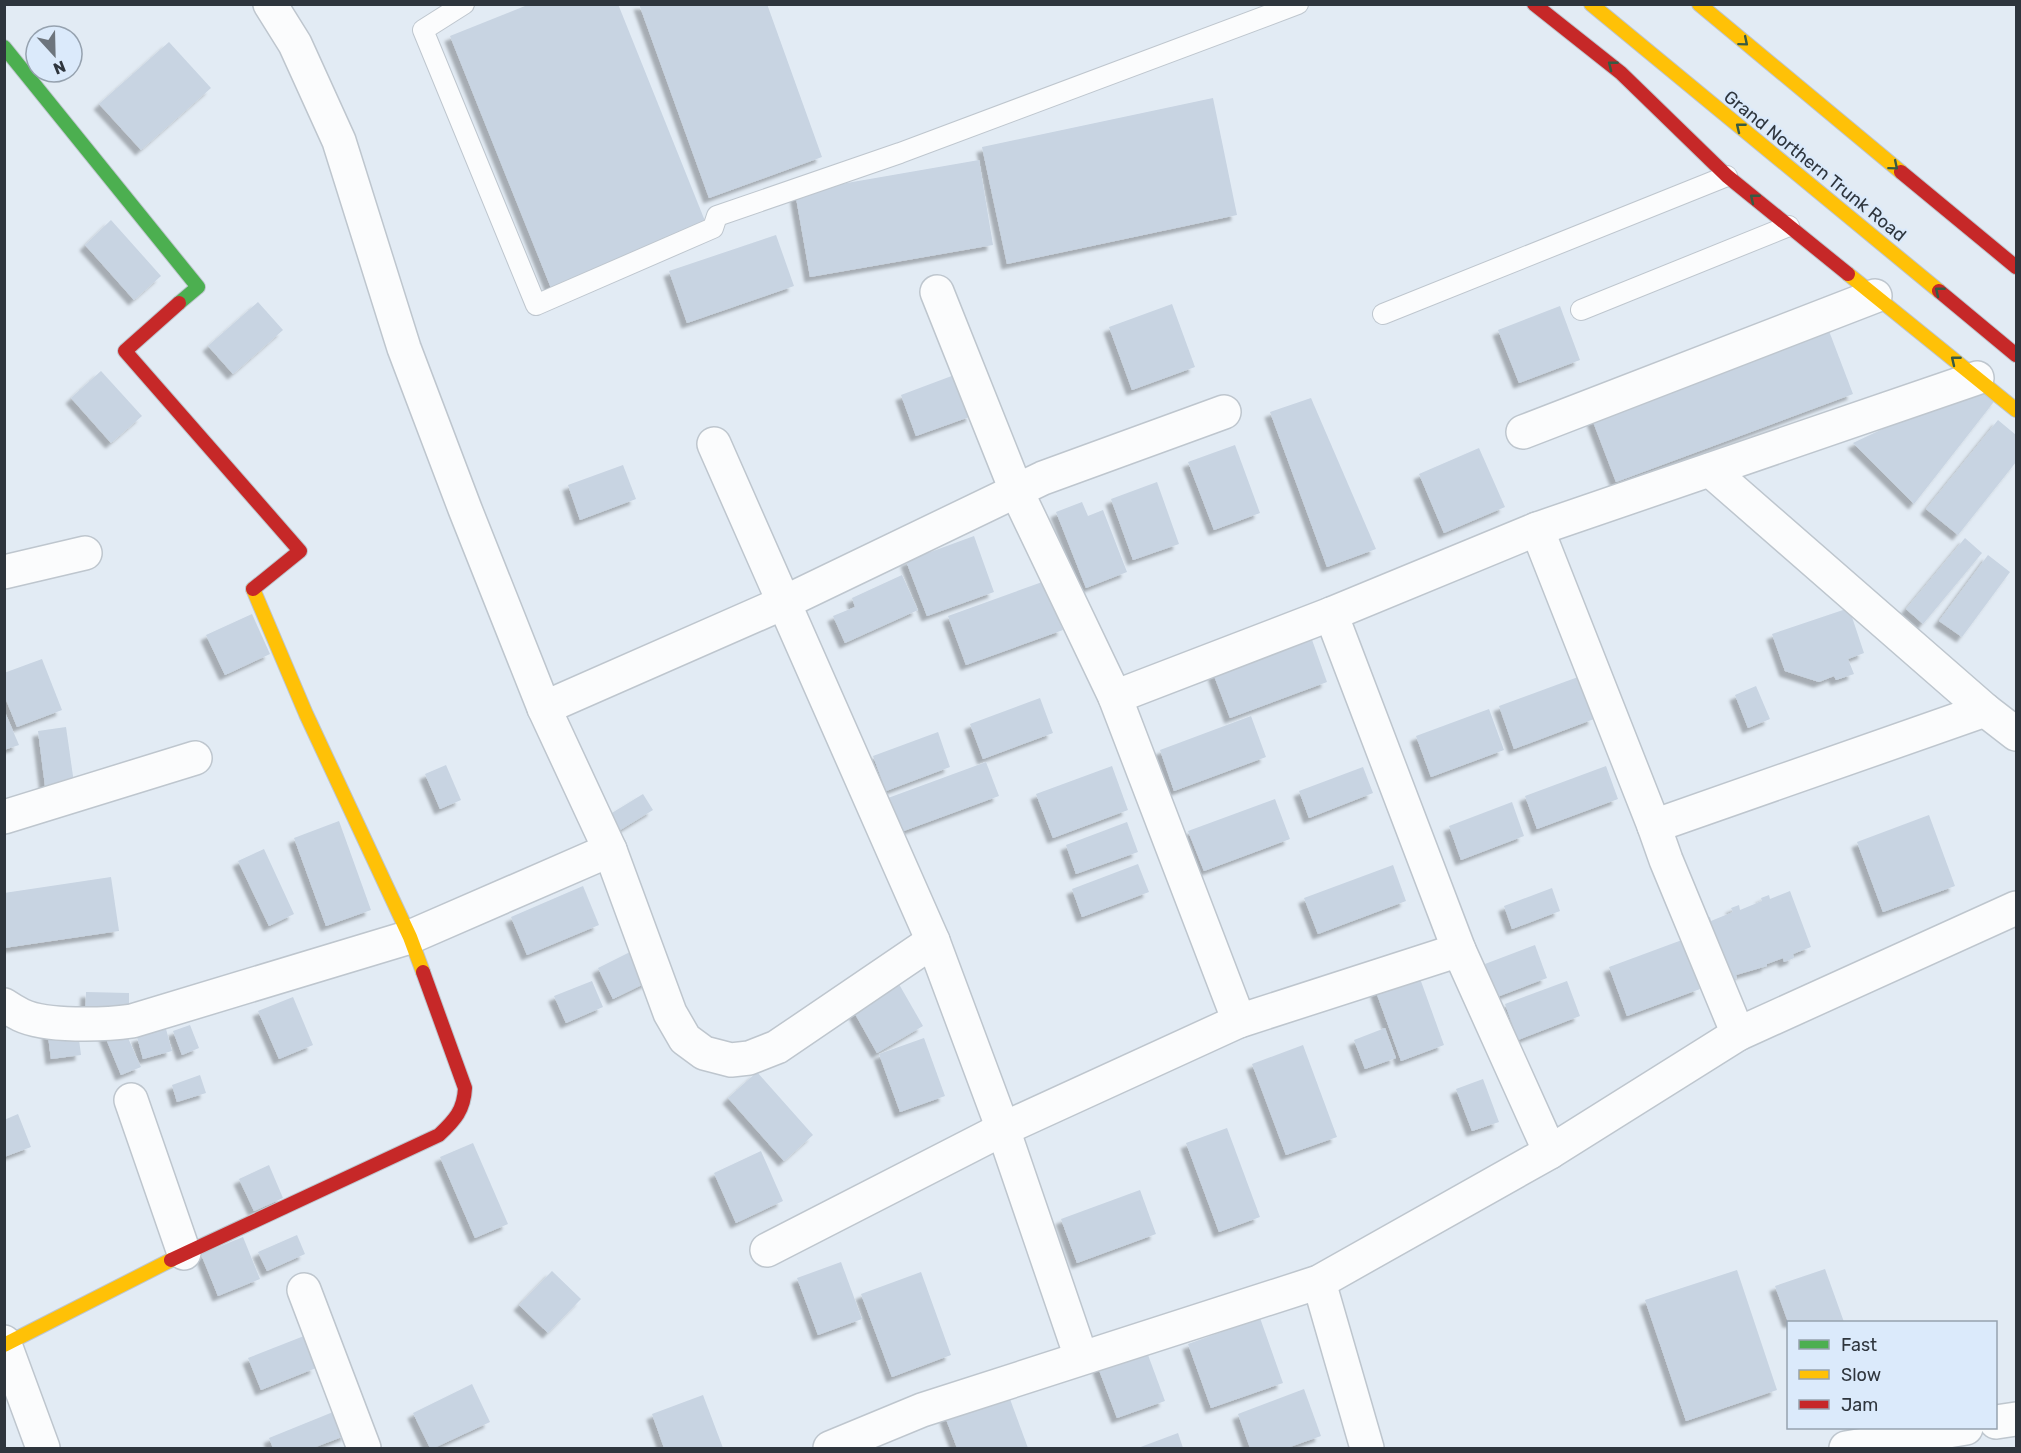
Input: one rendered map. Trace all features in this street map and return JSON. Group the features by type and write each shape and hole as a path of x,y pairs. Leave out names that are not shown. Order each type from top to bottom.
{"main road":[{"path":"1534,4 1621,73 1726,176 2016,410"},
{"name":"Grand Northern Trunk Road","path":"1592,4 2016,355"},
{"path":"1699,4 2016,267"},
{"path":"4,47 198,287 125,351 300,551 253,588 306,714 410,937 465,1088 465,1105 458,1118 438,1136 184,1252 5,1344"}],"street":[{"path":"270,4 295,44 339,141 404,348 543,708 610,850 670,1012 685,1039 704,1053 731,1060 749,1058 777,1047 933,940"},
{"path":"937,292 1016,490 1115,697 1239,1022"},
{"path":"1523,432 1875,296"},
{"path":"1115,697 1331,614 1537,529 1977,378"},
{"path":"543,708 783,603 1042,478 1224,412"},
{"path":"714,444 933,940 1003,1129 1081,1358"},
{"path":"1710,470 1985,710 2016,734"},
{"path":"1537,529 1666,861 1738,1034"},
{"path":"4,572 85,553"},
{"path":"1331,614 1459,950 1550,1152"},
{"path":"1654,826 1985,710"},
{"path":"4,817 195,758"},
{"path":"4,1005 22,1016 45,1022 113,1024 132,1021 410,937 610,850"},
{"path":"830,1449 922,1410 1319,1282 1550,1152 1738,1034 2016,908"},
{"path":"767,1250 1003,1129 1239,1022 1459,950"},
{"path":"131,1100 184,1252"},
{"path":"1319,1282 1367,1449"},
{"path":"304,1290 364,1449"},
{"path":"5,1344 43,1449"},
{"path":"1997,1422 2016,1419"},
{"path":"1846,1449 1960,1429"}],"lane":[{"path":"464,4 423,30 536,305 713,228 717,216 900,153 1298,4"},
{"path":"1383,315 1726,176"},
{"path":"1581,310 1789,226"}],"building":[{"path":"530,4 618,4 707,226 551,288 450,36"},
{"path":"639,4 767,4 822,157 709,198"},
{"path":"169,42 211,88 141,150 99,104"},
{"path":"1213,98 1237,215 1007,264 982,147"},
{"path":"979,160 993,245 810,277 795,192"},
{"path":"111,220 161,276 134,300 85,245"},
{"path":"776,235 794,286 687,323 669,271"},
{"path":"258,302 283,330 233,374 208,346"},
{"path":"1172,304 1195,367 1132,390 1109,327"},
{"path":"1560,306 1580,360 1519,383 1498,330"},
{"path":"1829,331 1853,394 1616,482 1592,419"},
{"path":"101,371 142,416 111,443 71,398"},
{"path":"957,374 972,416 916,436 901,395"},
{"path":"1971,387 1996,399 1914,504 1853,443"},
{"path":"1311,398 1376,549 1327,567 1270,412"},
{"path":"1998,420 2016,435 2016,462 1958,535 1926,509"},
{"path":"1235,445 1260,513 1214,530 1188,462"},
{"path":"1479,448 1505,507 1444,533 1419,474"},
{"path":"623,465 636,499 580,520 568,485"},
{"path":"1157,482 1179,544 1133,560 1111,499"},
{"path":"1082,502 1088,516 1103,510 1127,572 1086,588 1056,512"},
{"path":"974,536 994,592 927,616 906,561"},
{"path":"1965,538 1982,553 1923,624 1906,609"},
{"path":"1988,555 2010,572 1962,637 1939,621"},
{"path":"902,575 918,610 845,643 833,616 855,607 852,598"},
{"path":"1045,581 1063,630 966,665 948,616"},
{"path":"1849,608 1864,653 1848,659 1854,674 1836,680 1834,676 1819,682 1785,671 1772,634"},
{"path":"252,614 270,654 225,675 206,635"},
{"path":"1311,637 1327,682 1230,718 1213,673"},
{"path":"42,659 62,710 17,727 4,695 4,673"},
{"path":"1578,677 1594,719 1514,749 1499,706"},
{"path":"1756,686 1770,719 1748,728 1735,695"},
{"path":"1040,698 1053,733 983,759 970,724"},
{"path":"1489,709 1504,750 1431,777 1416,736"},
{"path":"4,710 19,745 4,750"},
{"path":"1251,716 1266,757 1174,791 1160,750"},
{"path":"66,727 74,783 45,786 38,731"},
{"path":"938,732 950,767 886,791 873,756"},
{"path":"986,762 999,796 901,832 888,798"},
{"path":"446,765 461,800 440,809 425,774"},
{"path":"1112,766 1128,810 1053,838 1036,794"},
{"path":"1606,766 1618,799 1537,829 1525,796"},
{"path":"1363,767 1373,793 1309,818 1299,791"},
{"path":"643,794 653,810 617,832 607,816"},
{"path":"1275,799 1290,839 1204,871 1188,831"},
{"path":"1512,802 1524,836 1461,860 1449,826"},
{"path":"1929,815 1955,886 1883,912 1857,842"},
{"path":"339,821 371,910 326,926 294,838"},
{"path":"1127,822 1138,852 1076,874 1066,845"},
{"path":"264,849 294,914 269,926 238,861"},
{"path":"1138,864 1149,892 1082,917 1072,889"},
{"path":"1393,865 1406,901 1318,934 1304,898"},
{"path":"111,877 119,931 4,948 4,893"},
{"path":"583,886 599,925 527,955 511,917"},
{"path":"1552,888 1560,911 1512,929 1504,906"},
{"path":"1790,891 1811,947 1793,954 1794,958 1784,962 1783,958 1767,966 1736,975 1737,978 1721,984 1702,920 1710,917 1711,921 1733,912 1731,908 1739,905 1740,910 1762,901 1761,898 1769,895 1770,899"},
{"path":"1682,940 1700,989 1627,1016 1609,967"},
{"path":"1535,945 1547,978 1497,997 1485,964"},
{"path":"636,949 652,980 613,999 598,968"},
{"path":"1418,973 1444,1045 1401,1061 1375,989"},
{"path":"896,979 923,1026 877,1053 850,1005"},
{"path":"592,981 603,1007 566,1023 554,996"},
{"path":"1567,981 1580,1016 1518,1040 1505,1004"},
{"path":"86,992 129,993 129,1020 85,1020"},
{"path":"293,997 313,1045 279,1059 258,1011"},
{"path":"77,1024 81,1055 51,1059 47,1028"},
{"path":"190,1025 199,1048 182,1055 173,1031"},
{"path":"1385,1028 1396,1058 1365,1069 1354,1040"},
{"path":"102,1029 124,1029 141,1067 121,1075"},
{"path":"166,1029 172,1051 143,1059 137,1037"},
{"path":"924,1038 945,1096 900,1112 879,1054"},
{"path":"1303,1045 1337,1137 1286,1155 1252,1064"},
{"path":"757,1072 813,1135 784,1161 728,1098"},
{"path":"200,1075 206,1093 177,1102 172,1085"},
{"path":"1483,1079 1499,1122 1472,1131 1456,1089"},
{"path":"18,1114 31,1147 4,1157 4,1120"},
{"path":"1227,1128 1260,1217 1219,1232 1186,1143"},
{"path":"473,1143 508,1224 475,1238 440,1157"},
{"path":"761,1151 783,1201 736,1223 714,1173"},
{"path":"269,1165 283,1198 254,1211 239,1179"},
{"path":"1140,1190 1156,1234 1077,1263 1061,1219"},
{"path":"297,1235 305,1254 267,1271 258,1252"},
{"path":"243,1237 260,1279 218,1296 201,1254"},
{"path":"841,1262 862,1319 818,1335 797,1278"},
{"path":"1825,1269 1844,1321 1788,1321 1775,1286"},
{"path":"1737,1270 1777,1390 1686,1421 1645,1300"},
{"path":"552,1271 581,1299 548,1333 519,1305"},
{"path":"921,1272 951,1355 892,1377 861,1294"},
{"path":"1260,1318 1283,1383 1211,1408 1188,1344"},
{"path":"304,1336 316,1368 261,1390 248,1358"},
{"path":"1144,1344 1165,1401 1117,1418 1096,1362"},
{"path":"472,1384 490,1422 430,1448 413,1413"},
{"path":"1304,1389 1321,1436 1287,1448 1250,1448 1238,1414"},
{"path":"1007,1391 1028,1448 957,1448 944,1414"},
{"path":"703,1395 723,1448 664,1448 652,1414"},
{"path":"338,1410 347,1435 313,1448 273,1448 269,1438"},
{"path":"1178,1433 1183,1448 1138,1448"}],"traffic: fast":[{"path":"4,47 198,287 179,303"}],"traffic: slow":[{"path":"1591,4 1939,291"},
{"path":"1699,4 1901,172"},
{"path":"1848,274 2016,410"},
{"path":"253,589 306,714 410,937 423,972"},
{"path":"4,1345 171,1260"}],"traffic: jam":[{"path":"1534,4 1621,73 1727,176 1848,274"},
{"path":"1901,172 2016,267"},
{"path":"1939,291 2016,355"},
{"path":"179,303 125,351 300,551 253,589"},
{"path":"171,1260 439,1135 450,1124 461,1109 465,1088 423,972"}]}
